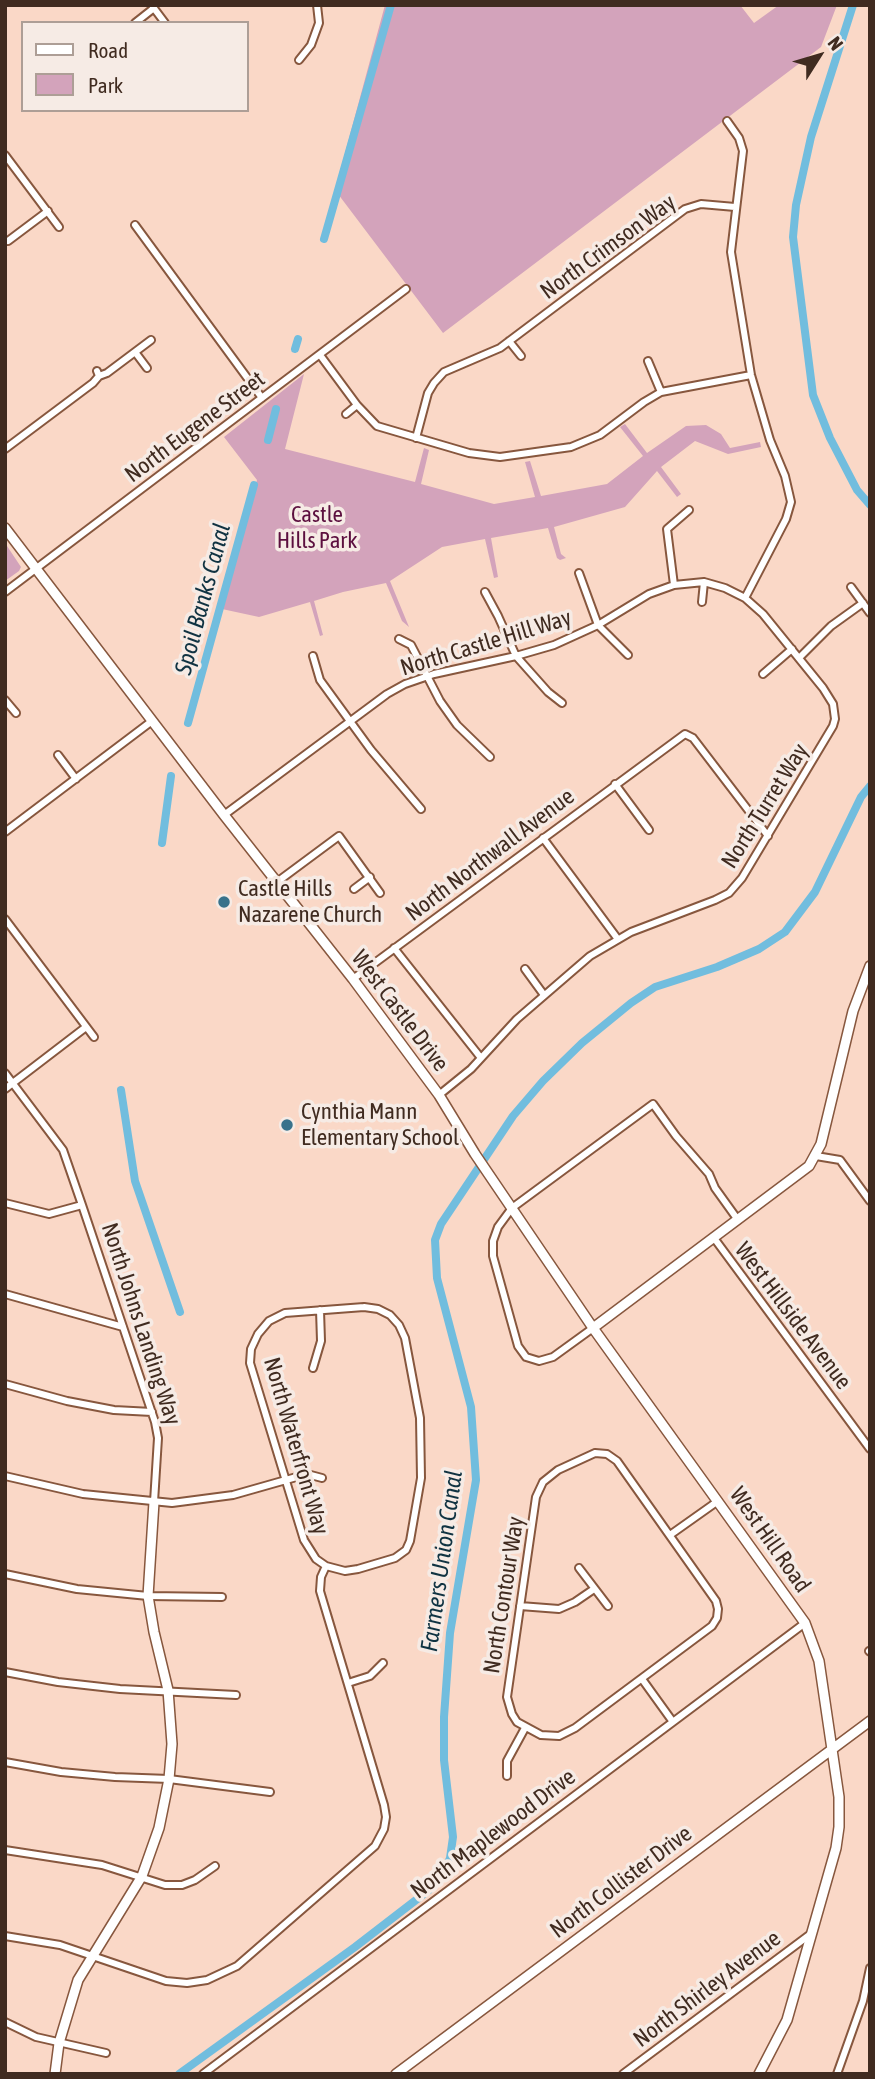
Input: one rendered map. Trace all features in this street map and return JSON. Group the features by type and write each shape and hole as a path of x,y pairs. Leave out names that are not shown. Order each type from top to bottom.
{"street":[{"path":"299,60 311,45 318,23 317,5"},
{"path":"137,21 153,7"},
{"path":"727,121 739,138 743,151 731,252 751,375 791,502 786,519 745,598"},
{"path":"5,155 59,227"},
{"name":"North Crimson Way","path":"416,438 428,393 444,372 500,348 685,209 701,204 735,207"},
{"path":"8,241 48,211"},
{"path":"135,225 262,398"},
{"name":"North Eugene Street","path":"5,592 406,289"},
{"path":"5,449 93,383 98,373 151,340"},
{"path":"509,341 521,356"},
{"path":"135,352 147,368"},
{"path":"320,355 357,405 377,426 485,456 512,457 589,441 644,401 661,392 751,375"},
{"path":"648,361 661,392"},
{"path":"346,414 357,405"},
{"path":"791,502 801,502"},
{"path":"674,584 667,529 689,510"},
{"name":"West Castle Drive","path":"5,528 353,979 439,1095 475,1154 593,1328"},
{"path":"579,573 598,625 628,655"},
{"path":"702,602 704,582"},
{"name":"North Castle Hill Way","path":"224,815 387,694 427,676 554,645 598,625 649,594 674,584 704,582 745,598"},
{"path":"851,587 870,612"},
{"path":"485,592 516,656 562,704"},
{"name":"North Turret Way","path":"439,1095 462,1078 517,1019 590,956 617,938 729,893 743,878 827,738 835,719 833,704 823,688 763,614 745,598"},
{"path":"799,657 831,626 863,603"},
{"path":"399,639 411,645 440,701 457,725 490,757"},
{"path":"763,674 792,649"},
{"path":"313,656 320,680 386,769 421,809"},
{"path":"5,700 16,713"},
{"path":"5,832 152,721"},
{"name":"North Northwall Avenue","path":"353,979 685,734 693,738 768,836"},
{"path":"58,755 76,779"},
{"path":"615,784 649,830"},
{"path":"277,882 339,836 380,892"},
{"path":"543,838 617,938"},
{"path":"354,889 370,877"},
{"path":"5,919 94,1037"},
{"path":"394,948 481,1058"},
{"path":"738,1220 715,1188 709,1174 653,1104 512,1208 498,1227 493,1241 493,1256 518,1346 526,1357 539,1362 553,1357 799,1176 816,1156 853,1010 870,966"},
{"path":"525,969 544,995"},
{"path":"5,1089 86,1027"},
{"name":"North Johns Landing Way","path":"5,1073 64,1150 152,1412 158,1438 148,1596 168,1690 172,1744 169,1779 159,1828 142,1877 78,1980 59,2043 55,2074"},
{"path":"816,1156 832,1157 844,1164 870,1200"},
{"path":"5,1203 48,1214 82,1205"},
{"name":"West Hillside Avenue","path":"714,1238 870,1449"},
{"path":"5,1294 123,1327"},
{"path":"313,1368 321,1341 320,1310 364,1307 378,1309 390,1315 405,1338 420,1418 422,1478 411,1541 406,1550 395,1558 358,1569 345,1571 326,1566"},
{"name":"North Waterfront Way","path":"5,1936 60,1945 166,1981 187,1983 207,1980 237,1966 375,1846 384,1829 384,1805 320,1591 321,1577 326,1566 309,1551 304,1540 250,1363 251,1349 258,1334 270,1321 285,1313 320,1310"},
{"name":"West Hill Road","path":"593,1328 804,1623 819,1661 839,1797 836,1848 787,2020 759,2074"},
{"path":"5,1384 67,1401 114,1410 152,1412"},
{"name":"North Contour Way","path":"525,1728 512,1714 507,1697 536,1497 543,1482 558,1470 595,1453 607,1454 617,1461 670,1535"},
{"path":"5,1476 83,1494 172,1503 233,1495 307,1474 322,1478"},
{"path":"507,1776 507,1761 525,1728 550,1737 567,1733 712,1626 718,1609 716,1601 670,1535 718,1500"},
{"path":"579,1568 608,1606"},
{"path":"5,1574 77,1589 148,1596 222,1597"},
{"path":"520,1606 559,1609 576,1602 594,1589"},
{"name":"North Maplewood Drive","path":"203,2074 804,1623"},
{"path":"348,1683 370,1676 383,1663"},
{"path":"5,1672 120,1689 236,1695"},
{"path":"642,1679 673,1722"},
{"name":"North Collister Drive","path":"396,2074 870,1721"},
{"path":"5,1762 61,1772 169,1779 270,1792"},
{"path":"5,1850 102,1865 165,1885 182,1885 195,1880 215,1866"},
{"name":"North Shirley Avenue","path":"622,2074 813,1931"},
{"path":"837,2074 863,2001 870,1968"},
{"path":"5,2022 24,2034 106,2053"}],"green space":[{"path":"385,5 740,5 754,23 779,5 837,5 821,47 443,333 335,190"},
{"name":"Castle Hills Park","path":"304,374 285,449 415,482 424,448 429,450 421,484 494,504 535,497 525,462 530,461 541,496 607,484 643,456 620,427 625,424 647,453 686,426 706,425 721,434 730,448 760,442 761,447 728,454 695,441 661,467 681,494 677,497 657,471 625,507 554,527 561,554 566,558 560,560 557,558 548,528 491,538 498,577 494,578 485,539 442,547 390,581 409,627 402,621 386,583 314,601 323,635 320,636 310,602 259,617 222,609 257,480 224,437"},
{"path":"7,546 21,567 5,581 5,548"}],"waterway":[{"name":"Spoil Banks Canal","path":"324,239 391,5"},
{"name":"Farmers Union Canal","path":"853,5 811,137 796,205 793,237 813,395 830,438 857,490 870,505"},
{"name":"Spoil Banks Canal","path":"295,349 298,339"},
{"path":"268,440 276,409"},
{"name":"Spoil Banks Canal","path":"188,723 254,485"},
{"path":"162,843 171,776"},
{"name":"Farmers Union Canal","path":"179,2074 429,1890 442,1876 450,1858 453,1837 444,1760 444,1717 450,1633 476,1480 471,1407 437,1278 435,1240 441,1224 513,1116 543,1081 582,1043 655,987 717,967 759,949 785,932 815,892 861,797 870,786"},
{"name":"Spoil Banks Canal","path":"121,1090 135,1181 180,1312"}],"place":[{"name":"Castle Hills Nazarene Church","path":"224,902"},
{"name":"Cynthia Mann Elementary School","path":"287,1125"}]}
